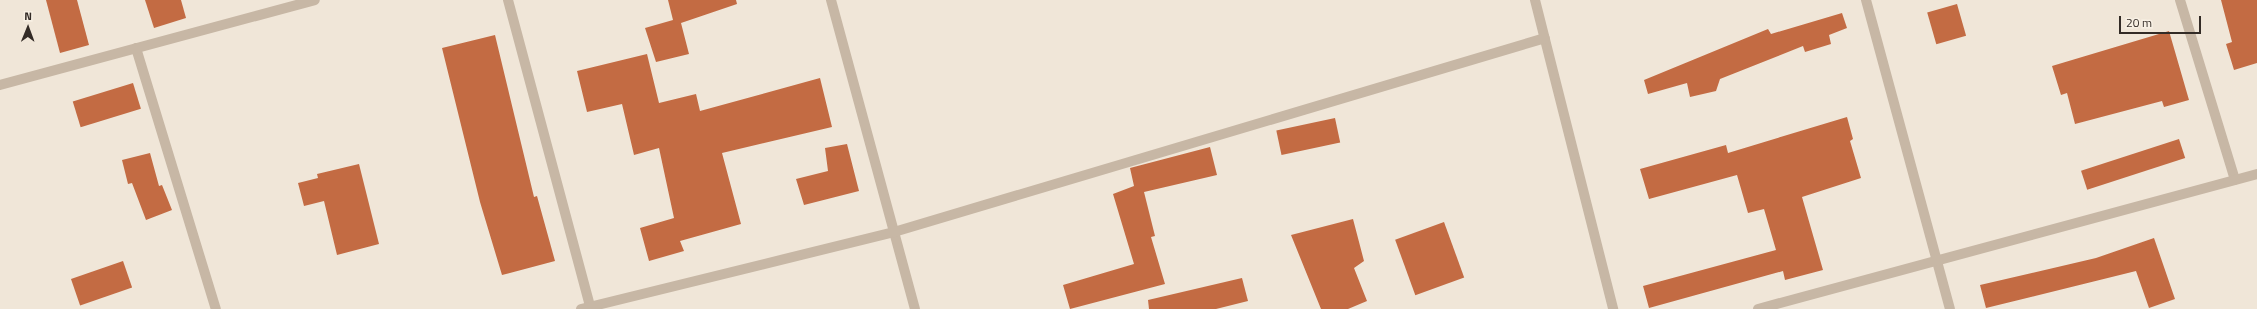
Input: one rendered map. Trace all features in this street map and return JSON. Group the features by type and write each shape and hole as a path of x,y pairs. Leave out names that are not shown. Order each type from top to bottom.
{"street":[{"path":"0,85 315,0"},
{"path":"508,0 585,308 894,232 1545,38"},
{"path":"831,0 915,309"},
{"path":"1535,0 1613,309"},
{"path":"1866,0 1950,309"},
{"path":"2180,0 2235,180"},
{"path":"136,48 216,309"},
{"path":"1758,309 2257,174"}],"building":[{"path":"46,0 77,0 89,45 60,53"},
{"path":"145,0 181,0 186,18 154,28"},
{"path":"668,0 736,0 737,4 681,23 689,54 656,62 645,28 673,20"},
{"path":"2221,0 2257,0 2257,63 2234,70 2226,44 2232,42"},
{"path":"1957,4 1966,36 1936,44 1927,13"},
{"path":"1842,13 1847,28 1829,35 1831,44 1805,52 1803,46 1720,79 1716,91 1690,97 1687,83 1648,94 1644,80 1768,29 1771,34"},
{"path":"2169,31 2189,100 2164,107 2162,101 2075,124 2067,93 2061,95 2052,66"},
{"path":"495,35 534,197 537,196 555,261 502,275 480,202 442,48"},
{"path":"647,54 659,103 696,94 700,111 820,78 832,127 722,153 741,224 680,241 684,251 649,261 640,228 674,218 659,148 634,155 622,104 587,112 577,71"},
{"path":"133,83 141,109 81,127 73,101"},
{"path":"1847,117 1853,139 1850,141 1861,178 1802,197 1823,270 1785,280 1783,271 1649,308 1643,286 1776,250 1764,209 1748,213 1737,175 1649,199 1640,169 1726,145 1728,153"},
{"path":"1335,118 1340,142 1282,155 1276,130"},
{"path":"2179,139 2185,158 2087,190 2081,171"},
{"path":"847,144 859,191 804,205 796,179 828,171 825,148"},
{"path":"1210,147 1217,175 1144,192 1155,236 1151,237 1165,284 1070,309 1063,285 1134,264 1113,194 1134,186 1130,168"},
{"path":"150,153 159,186 162,185 172,210 146,220 132,183 128,184 122,160"},
{"path":"359,164 379,244 337,255 324,201 304,206 298,183 318,178 317,174"},
{"path":"1353,219 1364,261 1354,268 1367,301 1348,309 1321,309 1291,235"},
{"path":"1444,222 1464,277 1415,295 1395,240"},
{"path":"2154,238 2175,299 2149,308 2136,271 1986,308 1980,285 2096,258"},
{"path":"123,261 132,287 80,305 71,279"},
{"path":"1242,278 1248,301 1216,309 1149,309 1148,300"}]}
